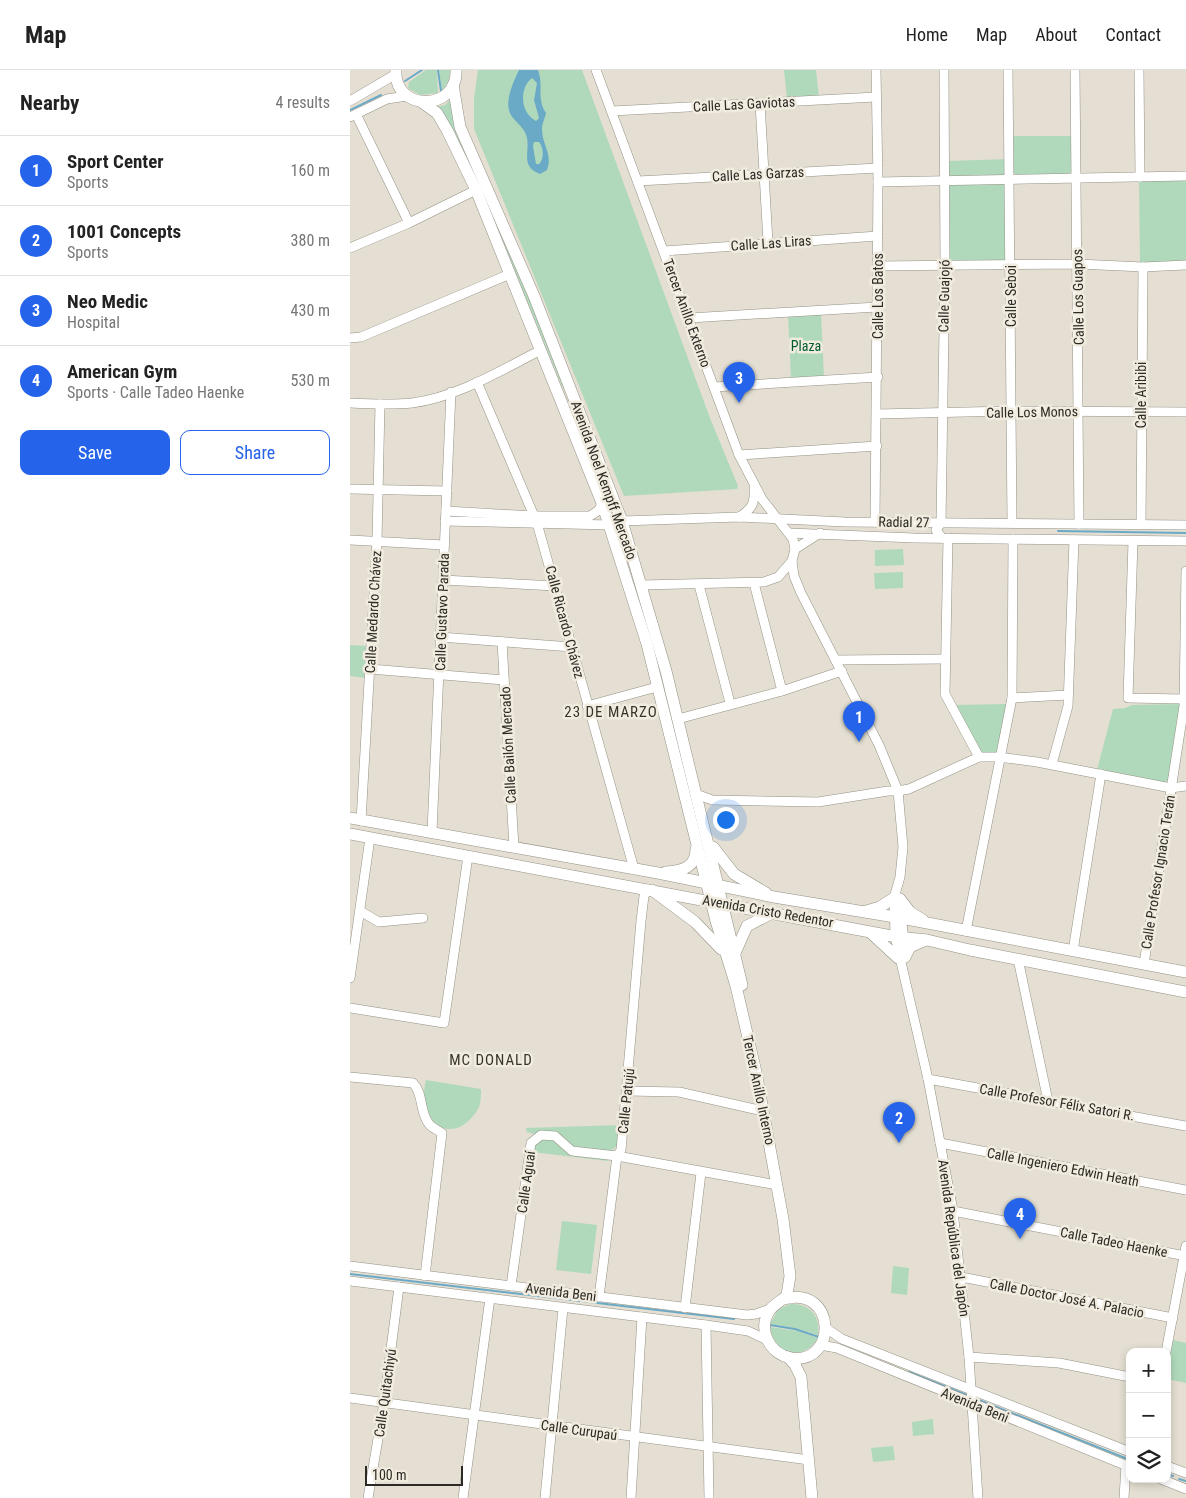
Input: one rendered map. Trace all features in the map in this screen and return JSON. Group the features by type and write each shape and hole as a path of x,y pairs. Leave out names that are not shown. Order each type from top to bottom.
{"main road":[{"path":"396,72 398,82 407,96 423,102 441,98 455,75"},
{"name":"Avenida Noel Kempff Mercado","path":"455,75 460,127 530,287 622,521 642,585 644,615 658,687 707,885"},
{"name":"Avenida Noel Kempff Mercado","path":"423,102 436,113 448,130 476,190 602,503 644,615 678,719 720,887"},
{"path":"561,398 572,393"},
{"path":"350,827 358,826 356,820"},
{"name":"Avenida Cristo Redentor","path":"356,820 658,873 707,885 898,917 1186,972"},
{"path":"374,839 374,833 382,830 489,848 514,847"},
{"name":"Avenida Cristo Redentor","path":"350,834 899,937 927,940 1186,992"},
{"path":"707,837 722,861 734,874 774,897"},
{"path":"658,873 676,872 690,866 695,859 696,844"},
{"name":"Tercer Anillo Interno","path":"707,885 717,903 730,953 768,1112 796,1279 807,1299"},
{"name":"Tercer Anillo Interno","path":"717,903 720,887"},
{"path":"649,889 695,922 730,953 747,926 772,913"},
{"path":"868,913 897,898 910,912 928,923"},
{"path":"868,913 880,917 882,924 879,930 871,931"},
{"path":"927,940 918,936 916,928 918,925 928,923"},
{"path":"871,931 902,957 910,947 927,940"},
{"name":"Tercer Anillo Interno","path":"730,953 764,1111 777,1185 790,1276 789,1289 784,1298"},
{"path":"792,1296 807,1299 821,1310 826,1328 820,1345 810,1355 795,1358 780,1354 768,1340 765,1324 770,1309 784,1298 792,1296"},
{"path":"810,1355 807,1376 816,1498"},
{"path":"788,1357 799,1370 812,1498"}],"street":[{"name":"Tercer Anillo Externo","path":"596,70 739,455 754,486 789,533 795,549"},
{"name":"Calle Los Batos","path":"875,522 878,377 876,70"},
{"name":"Calle Guajojó","path":"944,70 945,266 943,414 941,523 936,530 945,538"},
{"name":"Calle Seboi","path":"1008,70 1011,179 1012,523"},
{"name":"Calle Los Guapos","path":"1075,70 1079,524"},
{"path":"1139,70 1140,177"},
{"path":"350,101 396,72"},
{"path":"407,96 387,99 353,115 409,223"},
{"name":"Calle Las Gaviotas","path":"612,111 876,97"},
{"path":"760,103 768,244"},
{"name":"Calle Las Garzas","path":"638,181 878,168"},
{"path":"878,182 1186,176"},
{"path":"350,248 409,223 476,190"},
{"name":"Calle Las Liras","path":"664,251 878,236"},
{"path":"878,266 1078,264 1142,267 1186,265"},
{"name":"Calle Aribibi","path":"1141,524 1142,267"},
{"path":"350,338 361,337 510,274"},
{"path":"689,318 877,307"},
{"path":"350,403 412,403 451,392 477,382 541,350"},
{"path":"714,387 878,377"},
{"name":"Calle Ricardo Chávez","path":"477,382 536,519 634,869"},
{"name":"Calle Gustavo Parada","path":"432,832 451,392"},
{"name":"Calle Medardo Chávez","path":"356,820 370,669 377,541 380,404"},
{"name":"Calle Los Monos","path":"877,414 1141,410 1186,412"},
{"path":"739,455 877,446"},
{"path":"739,517 748,512 754,501 754,486"},
{"path":"350,489 447,491"},
{"path":"445,521 590,516 600,510 602,503"},
{"path":"446,511 610,525"},
{"name":"Radial 27","path":"622,521 764,517 778,520 836,522 1186,525"},
{"path":"774,579 785,571 792,561 795,549 821,533 822,526 836,522"},
{"path":"921,538 928,532 924,523"},
{"name":"Radial 27","path":"789,533 921,538 1186,541"},
{"path":"945,538 944,659 947,700 979,757"},
{"path":"966,931 998,757 1012,698 1013,539"},
{"path":"350,540 444,545"},
{"path":"1052,764 1068,706 1074,540"},
{"path":"1133,541 1128,698 1185,704"},
{"path":"792,561 797,585 887,762 898,791 902,847 897,898 902,957"},
{"name":"Calle Profesor Ignacio Terán","path":"1144,964 1185,704 1186,571"},
{"path":"642,585 754,583 774,579 788,580 797,585"},
{"path":"443,580 555,586"},
{"path":"754,583 782,690"},
{"path":"699,585 730,703"},
{"path":"440,637 572,647"},
{"name":"Calle Bailón Mercado","path":"502,642 514,847"},
{"path":"836,660 944,659"},
{"path":"370,669 504,680"},
{"path":"678,719 842,671"},
{"path":"587,706 658,687"},
{"path":"1012,698 1068,695"},
{"path":"696,794 712,800 818,802 909,789 979,757 998,757 1052,764 1171,788 1186,786"},
{"path":"1073,951 1101,774"},
{"path":"700,812 712,800"},
{"path":"350,978 368,854 374,839"},
{"path":"350,1008 444,1023 468,856"},
{"path":"634,887 643,904"},
{"name":"Calle Patujú","path":"599,1297 617,1156 621,1150 643,904 649,889"},
{"path":"360,911 374,920 385,922 423,918"},
{"name":"Avenida República del Japón","path":"902,957 953,1210 972,1390 978,1498"},
{"path":"1018,959 1048,1101"},
{"path":"350,1077 413,1084 418,1088 422,1111 429,1124 442,1133 425,1276"},
{"name":"Calle Profesor Félix Satori R.","path":"928,1079 1186,1126"},
{"path":"627,1091 679,1092 764,1111"},
{"name":"Calle Aguaí","path":"511,1286 531,1143 541,1135 555,1136 572,1151 617,1156 701,1173 777,1185"},
{"name":"Calle Ingeniero Edwin Heath","path":"940,1144 1186,1190"},
{"path":"686,1308 701,1173"},
{"name":"Calle Tadeo Haenke","path":"953,1210 1185,1253"},
{"path":"1167,1348 1185,1253"},
{"name":"Avenida Beni","path":"350,1266 747,1315 770,1309"},
{"name":"Calle Doctor José A. Palacio","path":"961,1277 1173,1318"},
{"name":"Avenida Beni","path":"350,1281 706,1325 748,1331 768,1340"},
{"name":"Calle Quitachiyú","path":"368,1498 384,1403 399,1287"},
{"path":"462,1498 490,1298"},
{"path":"545,1498 563,1308"},
{"path":"631,1498 642,1317"},
{"path":"706,1325 709,1498"},
{"name":"Avenida Beni","path":"826,1328 842,1338 1126,1450"},
{"name":"Avenida Beni","path":"820,1345 837,1348 1126,1465"},
{"path":"969,1357 1059,1364 1126,1376"},
{"name":"Calle Curupaú","path":"350,1398 808,1460"},
{"path":"1171,1467 1186,1473"},
{"path":"1124,1498 1126,1482"},
{"path":"1171,1483 1186,1489"}],"green space":[{"path":"426,70 437,70 438,93 420,95 408,88 409,82"},
{"path":"439,70 450,70 449,80 442,91"},
{"path":"478,70 582,70 710,418 738,486 737,489 624,496 474,129 474,99"},
{"path":"784,70 816,70 819,97 787,99"},
{"path":"452,98 566,390 562,386 483,193 447,119 436,107 445,105"},
{"path":"1013,136 1072,136 1071,172 1068,174 1018,176 1014,173"},
{"path":"1008,159 1005,175 952,177 948,173 948,161"},
{"path":"1186,180 1186,264 1140,264 1139,181"},
{"path":"1005,182 1006,260 951,262 949,260 948,187 950,185"},
{"name":"Plaza","path":"821,314 824,378 791,379 788,315"},
{"path":"903,549 904,565 875,566 875,550"},
{"path":"903,572 903,588 875,589 874,573"},
{"path":"350,645 368,646 366,678 350,676"},
{"path":"1007,704 998,750 995,753 981,753 955,705"},
{"path":"1180,704 1170,777 1163,785 1097,770 1113,709 1132,705"},
{"path":"426,1080 481,1089 478,1109 468,1121 458,1128 448,1129 438,1126 426,1108 424,1095"},
{"path":"621,1125 617,1146 610,1151 572,1147 553,1131 534,1134 527,1132 526,1128"},
{"path":"543,1138 553,1139 572,1155 610,1159 608,1161 532,1152 534,1145"},
{"path":"562,1221 597,1225 591,1274 556,1270"},
{"path":"893,1266 909,1268 907,1295 891,1293"},
{"path":"790,1304 803,1306 813,1312 818,1322 818,1335 795,1328 770,1324 778,1310"},
{"path":"770,1327 798,1331 818,1338 805,1351 790,1352 777,1344"},
{"path":"1173,1340 1186,1343 1186,1383 1171,1380"},
{"path":"933,1419 934,1434 913,1436 912,1422"},
{"path":"893,1446 895,1460 873,1462 871,1448"}],"water":[{"path":"519,70 538,70 540,76 541,102 546,113 542,135 549,164 547,170 540,174 534,171 528,163 526,135 522,127 513,118 508,107 512,87","holes":["532,78 537,83 534,100 539,118 536,121 527,112 523,100 525,88","534,142 539,142 543,150 543,156 539,164 536,164"]}],"waterway":[{"path":"405,81 422,70"},
{"path":"438,70 441,91"},
{"path":"350,110 381,95"},
{"path":"1058,531 1186,533"},
{"path":"350,1274 734,1319"},
{"path":"770,1325 795,1329 819,1337"},
{"path":"909,1372 967,1395"},
{"path":"974,1398 1126,1458"},
{"path":"1179,1479 1186,1481"}],"place":[{"name":"Neo Medic","path":"739,403"},
{"name":"Sport Center","path":"859,742"},
{"name":"1001 Concepts","path":"899,1143"},
{"name":"American Gym","path":"1020,1239"}],"district":[{"name":"23 DE MARZO","path":"611,712"},
{"name":"MC DONALD","path":"491,1060"}]}
